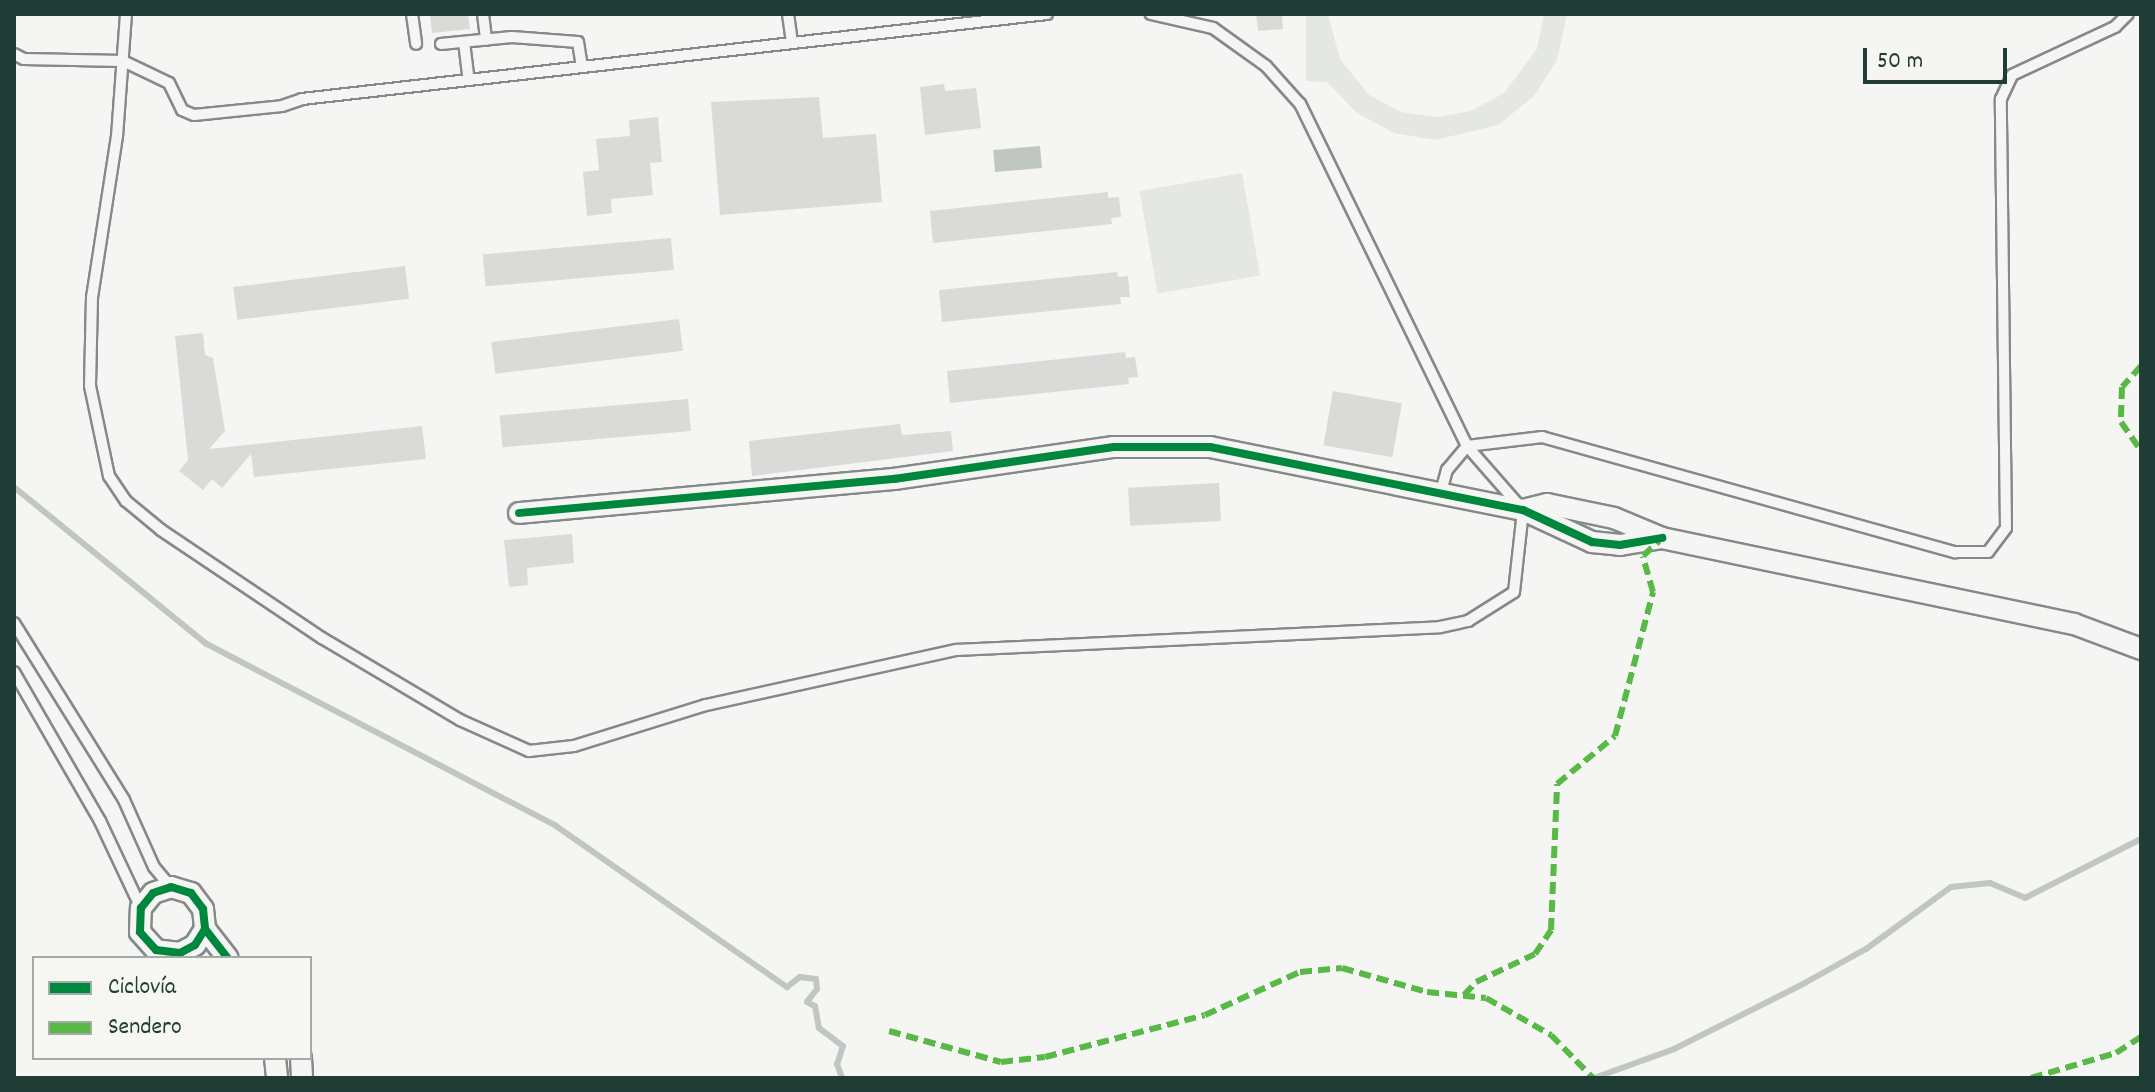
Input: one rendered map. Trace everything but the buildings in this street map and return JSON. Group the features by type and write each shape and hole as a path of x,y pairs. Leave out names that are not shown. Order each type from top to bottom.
{"street":[{"path":"519,513 894,479 1114,447 1210,447 1523,510 1592,542 1620,545 1662,538"},
{"path":"1523,510 1547,504 1600,515 1662,538 2074,624 2141,649"},
{"path":"205,929 183,956 156,950 140,932 141,908 153,893 171,887 191,893 197,901 205,929 226,956"}],"lane":[{"path":"126,14 123,61 92,297 90,386 109,476 126,501 161,530 322,638 504,744 553,751 706,705 956,650 1440,627 1468,621 1514,592 1523,510 1467,446 1300,104 1266,66 1213,28 1151,14"},
{"path":"412,14 416,44"},
{"path":"483,14 486,40"},
{"path":"788,14 792,43"},
{"path":"14,54 24,59 123,61 169,83 182,110 194,115 469,80 1047,14"},
{"path":"1441,492 1447,470 1467,446 1542,437 1955,552 1988,552 2006,528 2001,99 2012,75 2115,27 2128,14"},
{"path":"441,44 486,40 578,42 582,67"},
{"path":"464,42 469,80"},
{"path":"14,623 124,800 154,867 171,887"},
{"path":"14,672 112,844 141,908"}],"shaded area":[{"path":"1306,14 1328,14 1340,59 1369,95 1401,112 1437,117 1471,111 1504,93 1537,49 1544,14 1567,14 1557,60 1534,96 1498,125 1435,140 1394,133 1357,113 1327,82 1306,81"},
{"path":"1040,146 1042,168 995,172 993,150"},
{"path":"1242,173 1260,275 1158,293 1140,191"}],"waterway":[{"path":"14,487 205,643 556,826 787,987 800,977 816,979 817,989 807,1002 815,1006 819,1028 843,1046 837,1064 842,1078"},
{"path":"1594,1078 1674,1049 1803,984 1866,949 1951,887 1990,883 2025,898 2141,839"}],"marked path":[{"path":"2141,366 2122,387 2121,422 2141,451"},
{"path":"1464,995 1476,982 1535,954 1551,930 1557,784 1615,736 1653,592 1643,556 1659,541"},
{"path":"889,1031 1001,1062 1045,1057 1205,1015 1300,972 1342,968 1427,992 1486,998 1551,1035 1593,1078"},
{"path":"2031,1078 2116,1053 2141,1037"}],"cycle path":[{"path":"519,513 894,479 1114,447 1210,447 1523,510 1592,542 1620,545 1662,538"},
{"path":"171,887 191,893 203,909 205,929 195,945 180,953 156,950 140,932 141,908 153,893 171,887"},
{"path":"205,929 226,956"}]}
